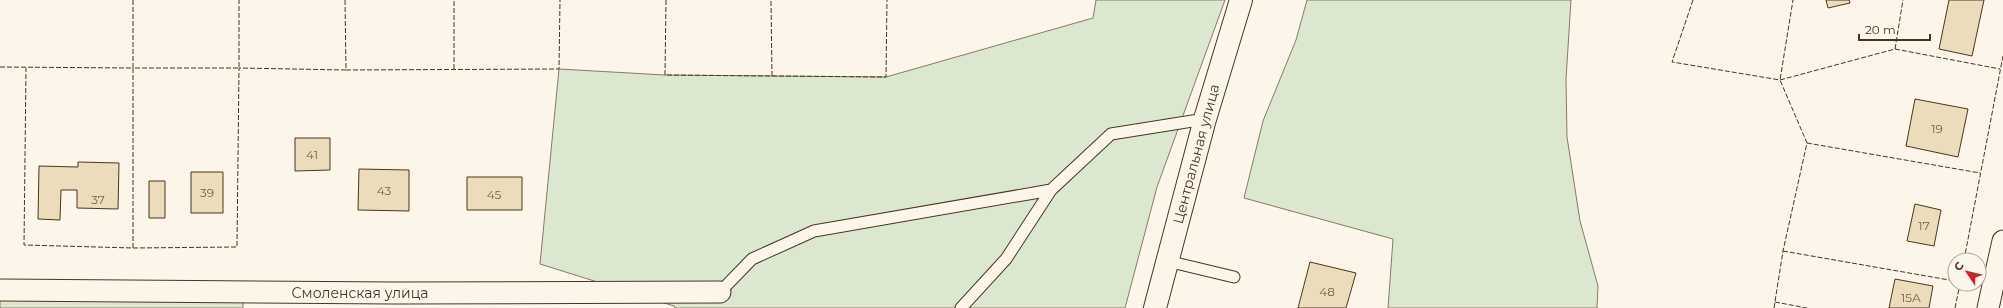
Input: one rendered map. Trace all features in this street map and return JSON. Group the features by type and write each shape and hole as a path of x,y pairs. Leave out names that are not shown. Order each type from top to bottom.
{"street":[{"name":"Центральная улица","path":"1155,308 1205,118 1241,0"},
{"path":"1988,308 2003,241"},
{"name":"Смоленская улица","path":"0,290 394,294 720,292"}],"lane":[{"path":"961,308 1006,259 1051,190 1111,134 1205,118"},
{"path":"720,292 752,259 814,231 1051,190"},
{"path":"1167,260 1234,277"}],"green space":[{"path":"1096,0 1225,0 1157,187 1125,308 675,308 674,306 540,264 559,69 665,75 886,77 1093,18"},
{"path":"1307,0 1571,0 1566,79 1567,137 1580,221 1598,286 1597,308 1388,308 1393,239 1244,198 1263,121 1296,40"},
{"path":"0,300 243,301 243,308 0,308"}],"building":[{"path":"1826,0 1849,0 1850,3 1828,8"},
{"path":"1949,0 1984,0 1972,56 1939,49"},
{"path":"1915,99 1968,109 1958,157 1906,146"},
{"path":"295,138 330,138 330,170 295,171"},
{"path":"78,162 119,163 118,209 77,208 77,190 61,190 60,220 38,219 39,166 78,167"},
{"path":"359,169 409,170 409,211 358,210"},
{"path":"191,172 223,172 223,213 191,213"},
{"path":"467,177 522,177 522,210 467,210"},
{"path":"149,181 165,181 165,218 149,218"},
{"path":"1915,204 1941,210 1934,246 1907,241"},
{"path":"1310,262 1356,273 1346,308 1298,308"},
{"path":"1895,279 1933,286 1929,308 1889,308"}],"fence":[{"path":"133,0 133,68 239,68 239,0"},
{"path":"133,248 237,247 239,68 346,70 345,0"},
{"path":"454,0 454,69"},
{"path":"346,70 559,69 560,0"},
{"path":"666,0 665,75 772,76 771,0"},
{"path":"772,76 886,77 887,0"},
{"path":"1693,0 1672,62 1780,80 1895,49 2000,69"},
{"path":"1774,308 1783,251 1807,143 1780,80 1793,0"},
{"path":"1895,49 1903,0"},
{"path":"1966,252 2003,56"},
{"path":"0,67 133,68 133,248 24,245 26,68"},
{"path":"1807,143 1980,173"},
{"path":"1783,251 1947,280"},
{"path":"1955,308 1958,292"},
{"path":"1775,302 1807,308"}]}
